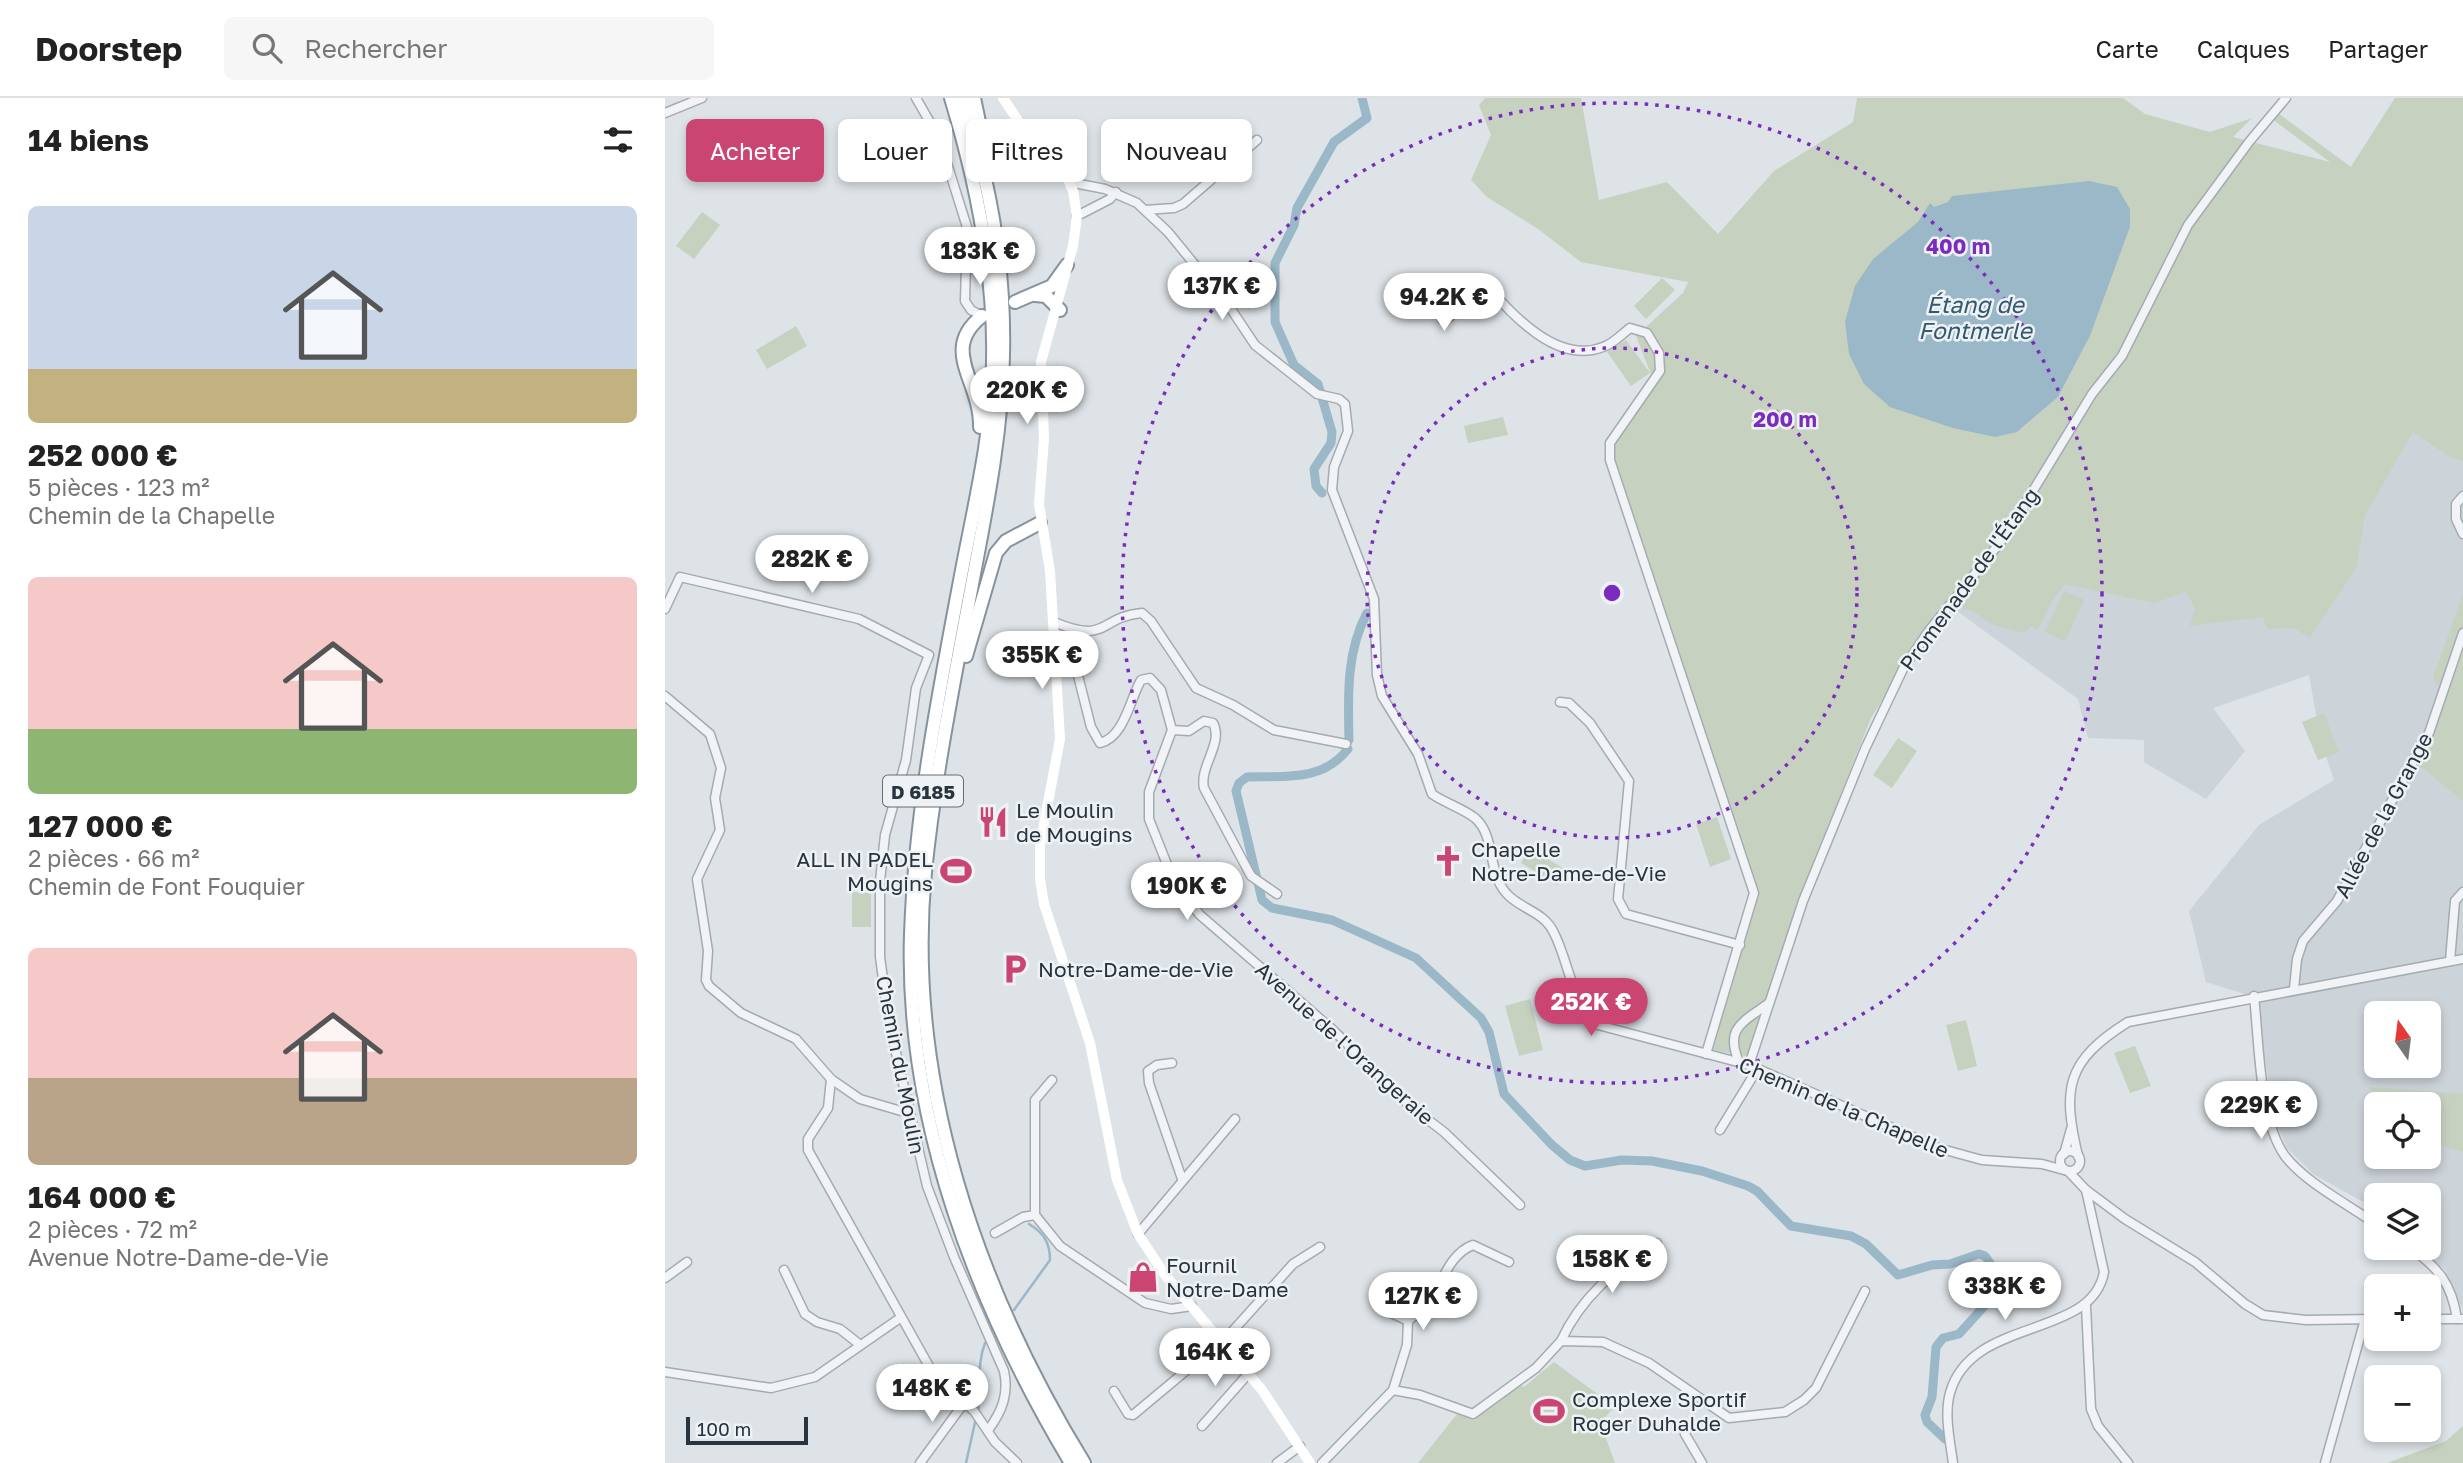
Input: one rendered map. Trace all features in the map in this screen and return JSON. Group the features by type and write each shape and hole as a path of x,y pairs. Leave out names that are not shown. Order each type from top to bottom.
{"highway":[{"name":"D 6185","path":"951,98 975,186 992,304 993,366 985,446 925,777 911,936 916,1034 930,1126 958,1221 1003,1333 1072,1463"},
{"name":"D 6185","path":"962,98 994,227 1003,327 999,422 947,720 925,871 922,924 924,1013 935,1095 954,1173 989,1274 1031,1365 1084,1463"},
{"path":"974,98 988,167 994,227"},
{"path":"1015,302 1055,283 1067,265"},
{"path":"1034,295 1044,295 1057,307"},
{"path":"964,562 981,413 961,347 966,332 982,316"},
{"path":"947,720 992,562 1006,541 1040,523"},
{"path":"1027,531 1042,537"}],"main road":[{"path":"1003,98 1017,119"},
{"path":"1010,98 1026,119"},
{"path":"1057,307 1081,235 1073,182"},
{"path":"1080,215 1047,347 1042,393 1044,439 1040,523 1050,571 1060,739 1040,845 1039,879 1049,925 1090,1043 1117,1180 1138,1234 1151,1257 1248,1374 1310,1463"}],"street":[{"path":"665,113 702,98"},
{"path":"916,98 939,138 967,227 965,301 971,310 982,316"},
{"name":"Promenade de l'Étang","path":"1749,1065 1803,901 1865,748 1903,669 1928,632 2006,535 2092,394 2122,356 2188,225 2265,121 2286,98"},
{"path":"1146,211 1174,208 1183,204 1257,140"},
{"name":"Chemin de la Chapelle","path":"1073,182 1116,192 1146,211 1223,299 1255,345 1321,395 1339,398 1345,404 1349,422 1334,467 1332,490 1374,599 1377,675 1382,696 1418,754 1432,794 1476,818 1487,840 1496,880 1509,896 1544,917 1555,933 1563,961 1589,1018 1598,1025 1758,1068 1938,1149 1982,1160 2042,1164 2066,1170"},
{"path":"1080,215 1116,192"},
{"path":"1445,295 1453,284 1475,281 1486,285 1543,340 1586,352 1606,347 1630,328 1647,333 1658,353 1660,371 1610,443 1610,460 1754,897 1706,1054"},
{"path":"2463,496 2456,504 2456,519 2463,534"},
{"name":"Chemin du Moulin","path":"665,609 680,577 859,620 929,655 916,688 906,760 893,799 880,881 880,957 908,1113 927,1186 954,1257 1004,1371 1005,1399 999,1416 989,1429"},
{"path":"1053,622 1078,632 1095,632 1132,614 1142,613 1151,621 1196,688 1233,705 1274,730 1346,744"},
{"name":"Allée de la Grange","path":"2294,989 2297,959 2303,941 2333,908 2429,733 2463,633"},
{"path":"1055,646 1069,648 1075,657 1091,727 1100,743 1109,741 1117,734 1141,680 1150,678 1161,690 1172,730 1189,731 1204,721 1209,721 1216,728 1202,780 1260,885 1277,894"},
{"path":"665,696 710,734 721,768 715,798 720,830 697,879 709,951 706,980 725,1003 796,1039 831,1079 860,1098 908,1113"},
{"path":"1560,702 1569,703 1590,723 1629,781 1618,900 1621,908 1626,914 1740,945"},
{"name":"Avenue de l'Orangeraie","path":"1172,730 1149,792 1149,819 1174,882 1187,900 1271,974 1289,994 1333,1030 1410,1106 1444,1132 1520,1205"},
{"path":"2450,961 2455,901 2463,892"},
{"path":"1953,1463 1948,1408 1960,1371 1987,1345 2086,1306 2101,1286 2103,1272 2071,1129 2070,1089 2077,1068 2098,1041 2128,1022 2254,996 2463,959"},
{"path":"2254,996 2267,1105 2280,1145 2300,1171 2364,1216"},
{"path":"1739,1062 1732,1041 1735,1030 1769,1003"},
{"path":"1172,1063 1157,1065 1148,1071 1149,1083 1182,1179"},
{"path":"1720,1130 1758,1068"},
{"path":"831,1079 828,1108 808,1139 809,1150 935,1377 977,1414 995,1442 1017,1463"},
{"path":"1052,1080 1035,1100 1035,1215 1060,1246 1145,1303 1160,1308 1192,1306"},
{"path":"1138,1234 1235,1119"},
{"path":"2071,1129 2062,1155 2066,1170 2086,1191 2125,1219 2195,1262 2245,1304 2263,1315 2305,1320 2364,1319"},
{"path":"2062,1155 2073,1152 2078,1160"},
{"name":"Chemin de la Chapelle","path":"2042,1164 2062,1155"},
{"path":"2066,1170 2078,1160"},
{"path":"995,1233 1023,1217 1035,1215"},
{"path":"1393,1390 1420,1395 1473,1414 1536,1368 1561,1341 1570,1321 1587,1300 1613,1274 1657,1243"},
{"path":"1322,1463 1393,1390 1407,1345 1408,1321 1428,1303 1442,1276 1463,1249 1473,1245 1492,1257 1509,1262"},
{"path":"1114,1391 1128,1414 1133,1415 1221,1341 1293,1264 1320,1247"},
{"path":"2428,1260 2444,1276 2460,1319 2441,1319"},
{"path":"665,1278 687,1262"},
{"path":"784,1270 805,1314 817,1322 840,1329 859,1344"},
{"path":"1561,1341 1603,1342 1664,1372 1729,1418 1774,1414 1804,1400 1816,1388 1865,1291"},
{"path":"2086,1306 2091,1409 2098,1426 2128,1463"},
{"path":"1379,1307 1408,1321"},
{"path":"665,1372 771,1388 815,1377 900,1318"},
{"path":"2325,1463 2364,1323"},
{"path":"1202,1426 1248,1374"},
{"path":"921,1463 964,1403"},
{"path":"1685,1434 1702,1463"},
{"path":"1277,1463 1300,1446"}],"shaded area":[{"path":"2395,98 2463,98 2463,1310 2445,1270 2433,1260 2441,1260 2441,1183 2364,1183 2364,1202 2313,1174 2287,1148 2276,1123 2254,997 2206,982 2189,911 2259,825 2334,780 2321,742 2309,675 2213,708 2245,751 2206,799 2144,762 2144,740 2088,738 2078,699 1950,606 2251,142 2350,168"}],"green space":[{"path":"1485,98 1581,98 1599,200 1667,182 1718,234 1774,171 1853,122 1857,98 2123,98 2145,114 2210,132 2252,118 2233,137 2330,162 2272,119 2278,113 2351,167 2395,98 2463,98 2463,461 2450,457 2413,432 2365,515 2356,569 2310,637 2292,628 2267,629 2263,617 2190,626 2195,608 2186,592 2154,603 2065,584 2052,601 2038,630 2031,626 2025,633 1993,625 1973,611 1942,604 1871,718 1801,893 1749,1053 1745,1056 1713,1050 1759,891 1608,437 1652,377 1636,336 1683,293 1688,282 1581,262 1538,229 1487,197 1471,180 1491,135 1479,105","holes":["2130,215 2130,227 2090,336 2058,397 2021,429"]},
{"path":"702,212 720,225 694,259 676,246"},
{"path":"1662,278 1675,290 1646,319 1634,306"},
{"path":"796,326 807,346 767,369 756,350"},
{"path":"1626,340 1650,373 1631,386 1607,352"},
{"path":"1503,417 1508,435 1468,443 1464,426"},
{"path":"2064,591 2084,600 2065,641 2045,632"},
{"path":"2463,594 2463,801 2408,756 2416,745 2419,746 2440,689 2433,678"},
{"path":"2324,713 2339,752 2318,760 2302,722"},
{"path":"1898,738 1917,751 1892,788 1873,775"},
{"path":"1717,817 1731,859 1710,867 1696,824"},
{"path":"1530,848 1566,870 1557,885 1521,863"},
{"path":"852,892 871,893 871,927 852,927"},
{"path":"1530,999 1543,1050 1519,1056 1505,1006"},
{"path":"1966,1020 1977,1066 1958,1071 1946,1025"},
{"path":"2135,1046 2151,1086 2130,1093 2114,1053"},
{"path":"2369,1087 2436,1092 2372,1092"},
{"path":"2441,1092 2463,1094 2463,1152 2441,1146"},
{"name":"Complexe Sportif Roger Duhalde","path":"1554,1362 1615,1407 1600,1422 1615,1463 1418,1463 1457,1414 1474,1420 1520,1385 1524,1387"},
{"path":"2463,1426 2463,1463 2387,1463 2446,1441"}],"water":[{"name":"Étang de Fontmerle","path":"2089,181 2117,187 2130,209 2130,227 2090,336 2058,397 2017,432 1995,437 1953,428 1890,407 1864,384 1849,354 1845,322 1855,286 1873,259 1918,222 1930,203 1934,207 1948,202 1952,196"}],"waterway":[{"path":"1322,493 1316,486 1314,469 1331,443 1332,432 1318,384 1294,365 1275,322 1275,263 1294,225 1297,208 1334,142 1367,118 1362,98"},
{"path":"1349,740 1352,659 1355,643 1367,613"},
{"path":"1348,749 1338,760 1315,772 1247,777 1239,783 1236,791 1262,900 1272,908 1332,920 1416,958 1481,1018 1489,1032 1504,1094 1552,1145 1570,1160 1585,1166 1622,1160 1652,1161 1702,1171 1748,1186 1757,1191 1791,1226 1851,1236 1866,1244 1898,1275 1932,1265 1950,1264 1979,1254 1985,1256 1995,1270 1997,1292 1959,1334 1943,1338 1936,1347 1932,1397 1925,1415 1927,1422 1945,1439"},
{"path":"1014,1310 1050,1260 1045,1239 1029,1224"},
{"path":"978,1412 981,1360 985,1343"},
{"path":"966,1463 976,1418"}],"place":[{"name":"Le Moulin de Mougins","path":"993,822"},
{"name":"Chapelle Notre-Dame-de-Vie","path":"1448,861"},
{"name":"ALL IN PADEL Mougins","path":"956,871"},
{"name":"Notre-Dame-de-Vie","path":"1015,969"},
{"name":"Fournil Notre-Dame","path":"1143,1277"},
{"name":"Complexe Sportif Roger Duhalde","path":"1549,1411"}]}
